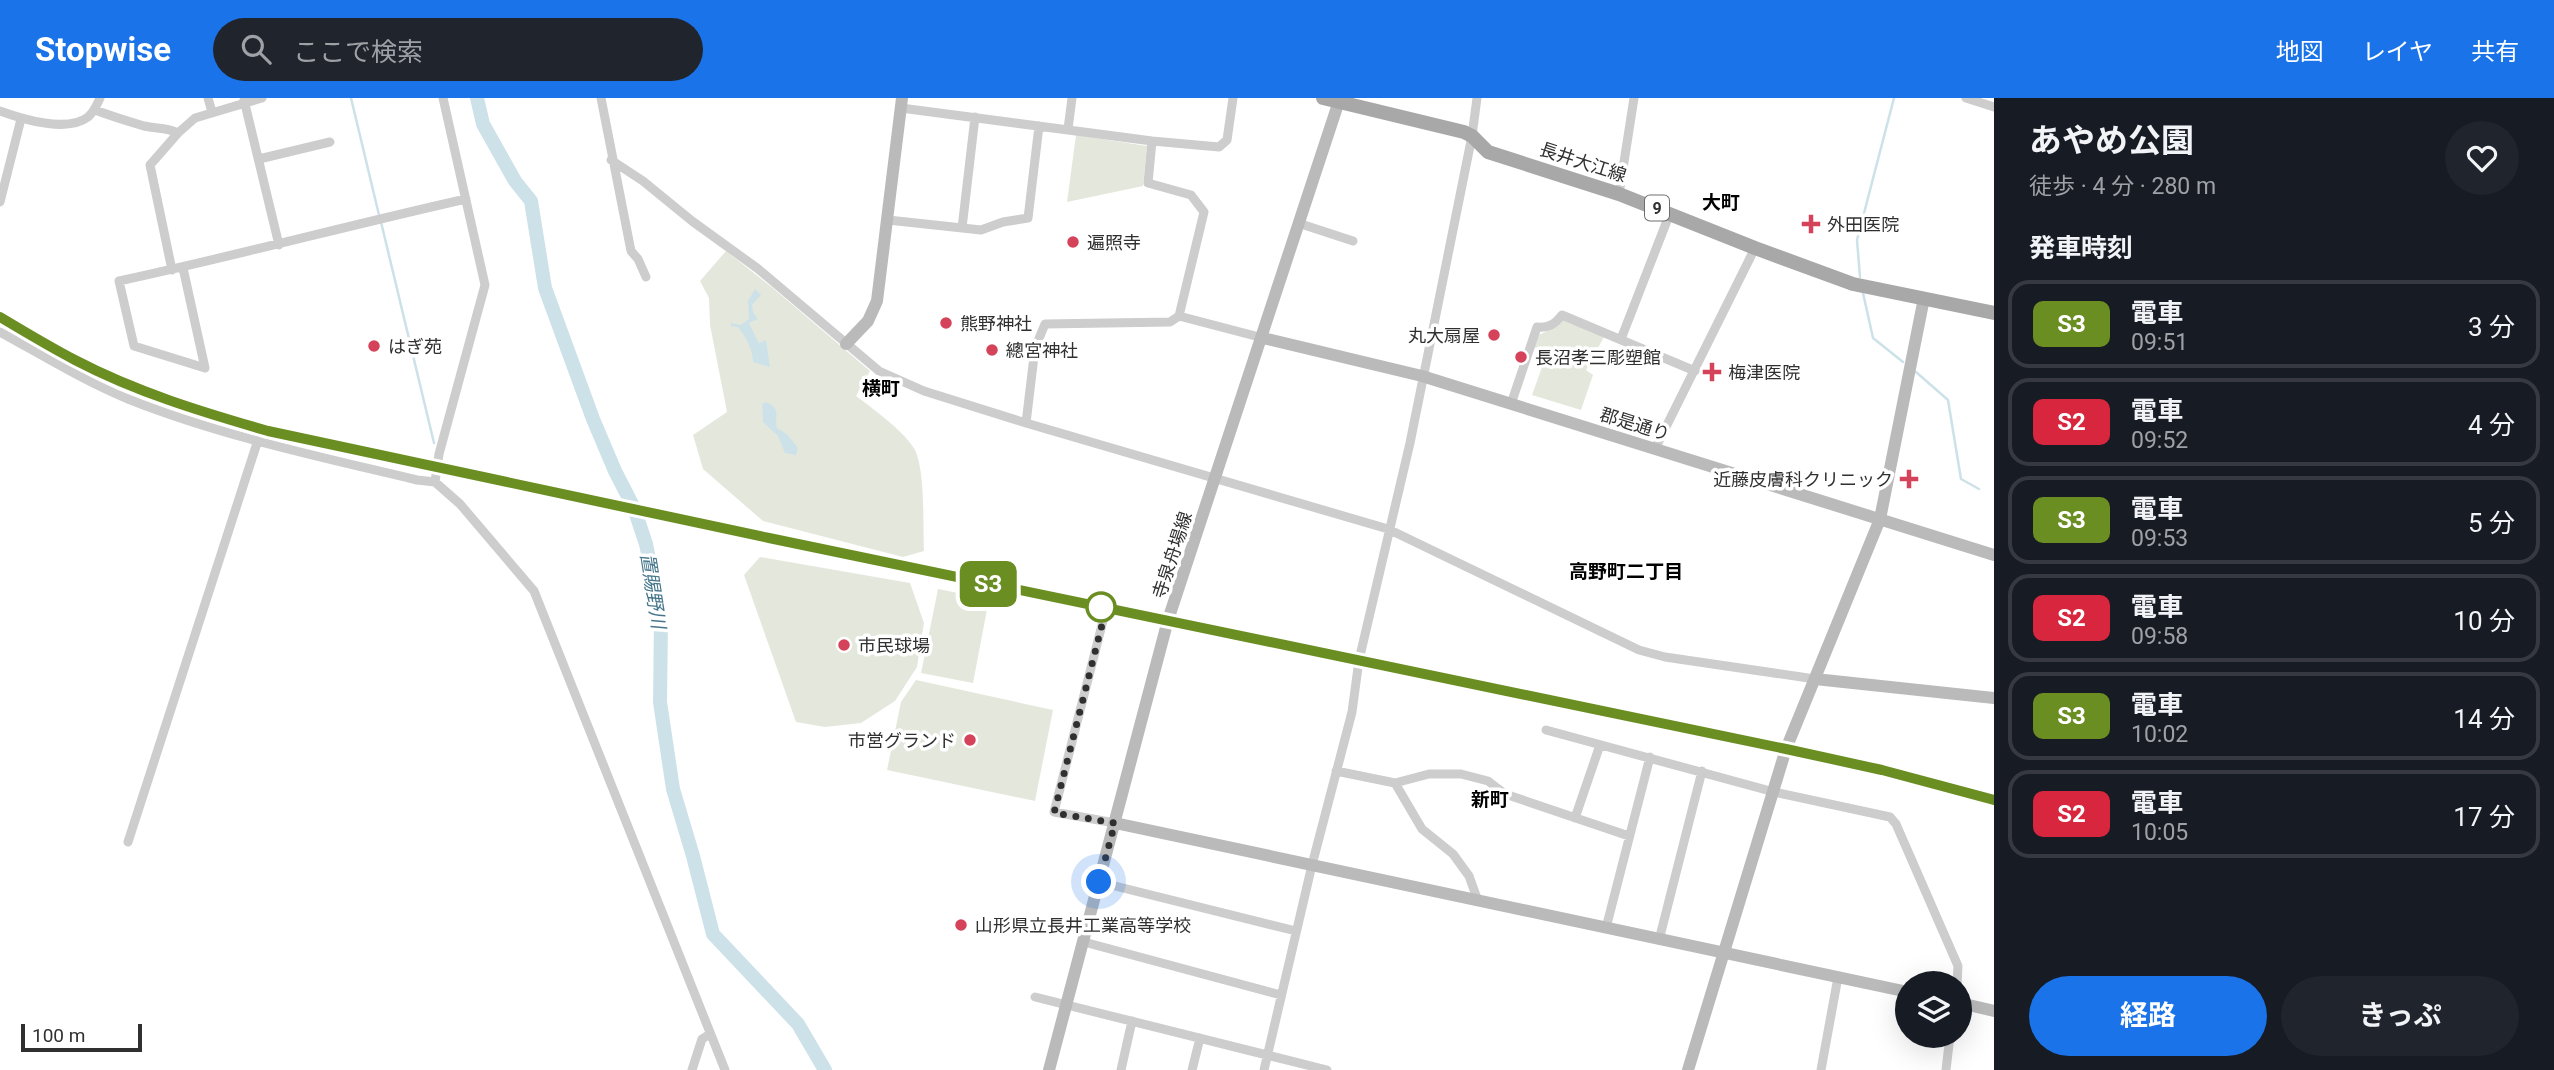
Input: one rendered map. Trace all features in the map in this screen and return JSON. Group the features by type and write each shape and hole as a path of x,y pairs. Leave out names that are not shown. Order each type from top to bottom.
{"main road":[{"name":"長井大江線","path":"1323,98 1340,99 1472,136 1488,152 1619,194 1853,284 1994,313"}],"street":[{"path":"0,111 21,119 65,124 87,118 100,98"},
{"path":"208,98 212,112"},
{"path":"172,270 150,165 195,118 244,101 262,98"},
{"path":"435,482 439,454 485,285 443,98"},
{"path":"601,98 611,160 631,251 646,277"},
{"path":"1068,129 1072,98"},
{"path":"846,344 869,321 877,301 902,103 1039,126 1219,147 1227,140 1233,98"},
{"path":"1264,1070 1312,865 1352,712 1359,660 1410,443 1472,136 1477,98"},
{"path":"1619,194 1634,98"},
{"path":"1966,98 1994,107"},
{"name":"寺泉舟場線","path":"1049,1070 1168,620 1301,224 1340,99"},
{"path":"244,101 279,245"},
{"path":"94,110 125,121 167,128 178,134"},
{"path":"962,228 975,117"},
{"path":"0,202 21,119"},
{"path":"888,220 981,230 1003,222 1028,218 1039,126"},
{"path":"1026,423 1035,348 1045,324 1170,322 1179,316 1204,212 1191,195 1148,183 1152,141"},
{"path":"258,159 330,142"},
{"path":"611,160 643,181 757,268 879,371 924,391 1388,529 1639,650 1665,657 1815,679 1994,698"},
{"path":"183,268 205,368 134,346 119,281 466,199"},
{"path":"1621,339 1670,213"},
{"path":"1301,224 1353,241"},
{"path":"1656,449 1755,248"},
{"path":"1688,1070 1786,749 1880,519 1924,298"},
{"path":"1511,404 1537,327 1545,328 1555,324 1562,315 1695,370"},
{"path":"1179,316 1263,338"},
{"path":"0,332 64,368 128,398 258,440 417,480 435,482 460,504 534,591 726,1070"},
{"name":"郡是通り","path":"1263,338 1422,376 1994,555"},
{"path":"128,842 258,440"},
{"path":"1104,617 1054,813 1115,823 1895,989"},
{"path":"1546,730 1774,792 1885,815 1893,819 1958,966 1958,971"},
{"path":"1574,818 1600,745"},
{"path":"1606,928 1650,757"},
{"path":"1336,771 1395,783 1429,774 1461,774 1488,781 1505,794 1629,836"},
{"path":"1658,940 1702,771"},
{"path":"1395,783 1422,829 1453,854 1469,876 1478,901"},
{"path":"1099,882 1296,931"},
{"path":"1084,942 1281,995"},
{"path":"1821,1070 1838,977"},
{"path":"1035,997 1327,1070"},
{"path":"1972,1005 1994,1010"},
{"path":"1121,1070 1132,1021"},
{"path":"692,1070 702,1039 710,1034"},
{"path":"1192,1070 1200,1038"},
{"path":"1946,1070 1949,1048"}],"shaded area":[{"path":"1076,135 1147,146 1143,186 1067,202"},
{"path":"726,251 870,371 856,396 898,430 912,445 919,462 924,551 903,557 763,521 703,469 693,435 727,412 710,325 709,298 700,281"},
{"path":"755,289 761,295 752,305 758,319 749,323 759,343 766,340 770,367 753,362 744,335 738,327 731,326 731,323 741,325 749,319 748,301"},
{"path":"1563,320 1604,337 1586,370 1593,375 1581,410 1532,395 1547,353 1534,347 1538,335"},
{"path":"766,402 776,410 777,428 788,435 798,448 796,455 785,453 778,436 763,422 762,404"},
{"name":"市民球場","path":"760,557 910,583 924,623 917,667 895,701 861,723 825,727 796,722 744,575"},
{"path":"938,589 989,599 973,683 921,673"},
{"name":"市営グランド","path":"916,680 1053,710 1035,801 887,770 901,702"}],"waterway":[{"path":"351,98 379,215"},
{"name":"置賜野川","path":"477,98 483,124 515,181 531,201 545,288 593,419 634,508 646,544 661,619 660,702 673,789 713,934 798,1024 825,1070"},
{"path":"1860,277 1857,240 1894,98"},
{"path":"381,222 434,443"},
{"path":"1863,293 1873,338 1903,362"},
{"path":"1916,372 1948,400 1961,479 1979,489"}],"railway":[{"path":"0,317 66,355 145,392 267,431 1786,749 1882,770 1994,800"}],"train":[{"name":"S3","path":"0,317 77,361 138,388 197,410 268,431 1786,749 1882,770 1994,800"}],"place":[{"name":"外田医院","path":"1811,224"},
{"name":"遍照寺","path":"1073,242"},
{"name":"熊野神社","path":"946,323"},
{"name":"丸大扇屋","path":"1494,335"},
{"name":"はぎ苑","path":"374,346"},
{"name":"總宮神社","path":"992,350"},
{"name":"長沼孝三彫塑館","path":"1521,357"},
{"name":"梅津医院","path":"1712,372"},
{"name":"近藤皮膚科クリニック","path":"1909,479"},
{"name":"市民球場","path":"844,645"},
{"name":"市営グランド","path":"970,740"},
{"name":"山形県立長井工業高等学校","path":"961,925"}],"district":[{"name":"大町","path":"1721,202"},
{"name":"横町","path":"881,388"},
{"name":"高野町二丁目","path":"1626,571"},
{"name":"新町","path":"1490,799"}],"route":[{"path":"1099,882 1115,823 1054,813 1104,617 1101,607"}]}
